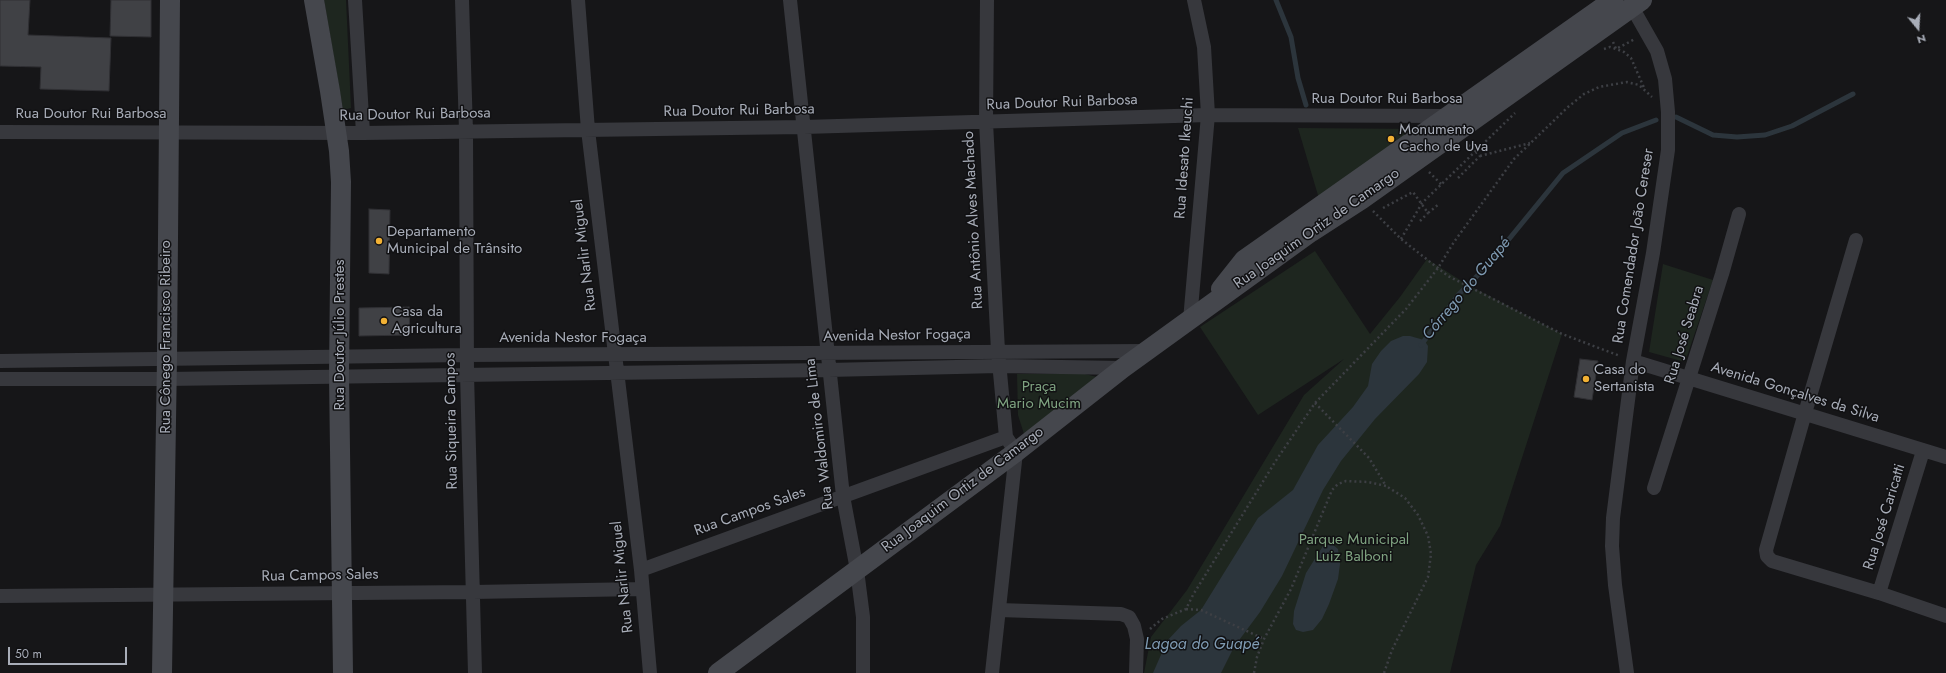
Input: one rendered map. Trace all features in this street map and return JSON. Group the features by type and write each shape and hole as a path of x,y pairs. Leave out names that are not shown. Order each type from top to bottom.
{"main road":[{"name":"Rua Cônego Francisco Ribeiro","path":"162,673 167,358 167,131 170,0"},
{"name":"Rua Doutor Júlio Prestes","path":"314,0 336,133 341,182 339,366 343,673"},
{"name":"Rua Joaquim Ortiz de Camargo","path":"1208,307 1244,260 1613,0"},
{"name":"Rua Joaquim Ortiz de Camargo","path":"718,673 857,570 1011,445 1123,368 1311,232 1368,206 1478,117 1606,25 1634,2"}],"street":[{"path":"355,0 363,133"},
{"name":"Rua Siqueira Campos","path":"462,0 466,131 467,374 475,673"},
{"name":"Rua Narlir Miguel","path":"578,0 588,130 641,570 641,589 650,673"},
{"name":"Rua Waldomiro de Lima","path":"790,0 828,370 843,496 857,570 863,617 863,673"},
{"name":"Rua Antônio Alves Machado","path":"986,0 986,122 998,351 1011,445 999,610 992,673"},
{"name":"Rua Idesato Ikeuchi","path":"1190,320 1208,115 1204,47 1194,0"},
{"name":"Rua Comendador João Cereser","path":"1627,673 1615,585 1612,546 1613,518 1633,362 1654,246 1668,150 1668,112 1665,79 1657,51 1647,33 1634,2"},
{"name":"Rua Doutor Rui Barbosa","path":"0,132 167,131 363,133 804,127 1208,115 1478,117"},
{"name":"Rua José Seabra","path":"1654,488 1690,379 1739,214"},
{"path":"1856,240 1766,550 1767,556 1772,561 1879,593 1946,616"},
{"name":"Avenida Nestor Fogaça","path":"0,379 166,379 467,355 731,355 998,351 1146,351"},
{"path":"674,372 675,355"},
{"path":"731,355 731,371"},
{"name":"Avenida Nestor Fogaça","path":"0,361 167,358 467,374 828,370 999,366 1123,368"},
{"path":"60,361 60,379"},
{"name":"Avenida Gonçalves da Silva","path":"1633,362 1946,457"},
{"name":"Rua Campos Sales","path":"641,570 843,496 1011,445"},
{"name":"Rua José Caricatti","path":"1879,593 1923,451"},
{"name":"Rua Campos Sales","path":"0,596 641,589"},
{"path":"999,610 1121,614 1129,617 1134,626 1137,639 1136,673"}],"path":[{"path":"1606,25 1616,49"},
{"path":"1616,49 1647,33"},
{"path":"1598,52 1610,47 1624,52 1631,58 1646,90"},
{"path":"1137,639 1162,620 1186,608 1275,462 1315,403 1406,309 1438,268 1514,159 1531,142 1568,106 1584,94 1599,87 1627,82 1639,86 1646,90 1668,112"},
{"path":"1401,239 1422,203 1521,108"},
{"path":"1458,178 1480,156 1531,142"},
{"path":"1476,152 1480,156"},
{"path":"1428,213 1413,192 1368,206 1401,239 1448,276 1562,334 1633,362"},
{"path":"1420,221 1439,204"},
{"path":"1315,403 1376,467 1386,486"},
{"path":"1254,673 1257,657 1264,639 1291,590 1332,490 1338,484 1346,481 1368,482 1386,486 1405,498 1418,515 1428,536 1431,554 1428,577 1392,650 1384,673"},
{"path":"1186,608 1201,610 1264,639"}],"green space":[{"path":"324,0 346,0 351,108 343,110"},
{"path":"1298,128 1421,129 1320,202"},
{"name":"Parque Municipal Luiz Balboni","path":"1315,251 1370,334 1400,297 1427,259 1468,285 1562,334 1500,526 1476,565 1450,673 1144,673 1151,637 1187,590 1304,395 1344,359 1258,415 1200,327"},
{"path":"1663,264 1713,280 1685,362 1649,352"},
{"name":"Praça Mario Mucim","path":"1017,374 1085,374 1097,377 1024,434 1018,415"}],"water":[{"name":"Lagoa do Guapé","path":"1403,336 1410,336 1424,340 1428,346 1427,362 1419,374 1375,419 1341,461 1323,490 1282,576 1260,612 1234,647 1221,673 1153,673 1167,641 1181,626 1201,610 1258,518 1293,490 1318,445 1353,407 1368,386 1372,364 1381,351 1391,341"},
{"path":"1332,544 1338,549 1340,564 1338,579 1329,604 1322,619 1313,630 1303,632 1296,630 1293,624 1294,611 1306,573 1323,546"}],"building":[{"path":"0,0 30,0 28,35 111,38 109,91 40,89 41,67 0,66"},
{"path":"111,0 151,0 151,37 110,36"},
{"name":"Departamento Municipal de Trânsito","path":"369,209 390,210 389,274 369,273"},
{"name":"Casa da Agricultura","path":"409,307 410,335 359,336 359,308"},
{"name":"Casa do Sertanista","path":"1580,359 1598,361 1592,400 1574,397"}],"waterway":[{"path":"1276,0 1291,37 1298,78 1306,105"},
{"name":"Córrego do Guapé","path":"1676,117 1713,135 1737,137 1765,135 1792,126 1853,94"},
{"name":"Córrego do Guapé","path":"1421,345 1459,294 1487,266 1563,173 1622,133 1656,120"}],"place":[{"name":"Monumento Cacho de Uva","path":"1391,139"},
{"name":"Departamento Municipal de Trânsito","path":"379,241"},
{"name":"Casa da Agricultura","path":"384,321"},
{"name":"Casa do Sertanista","path":"1586,379"}]}
